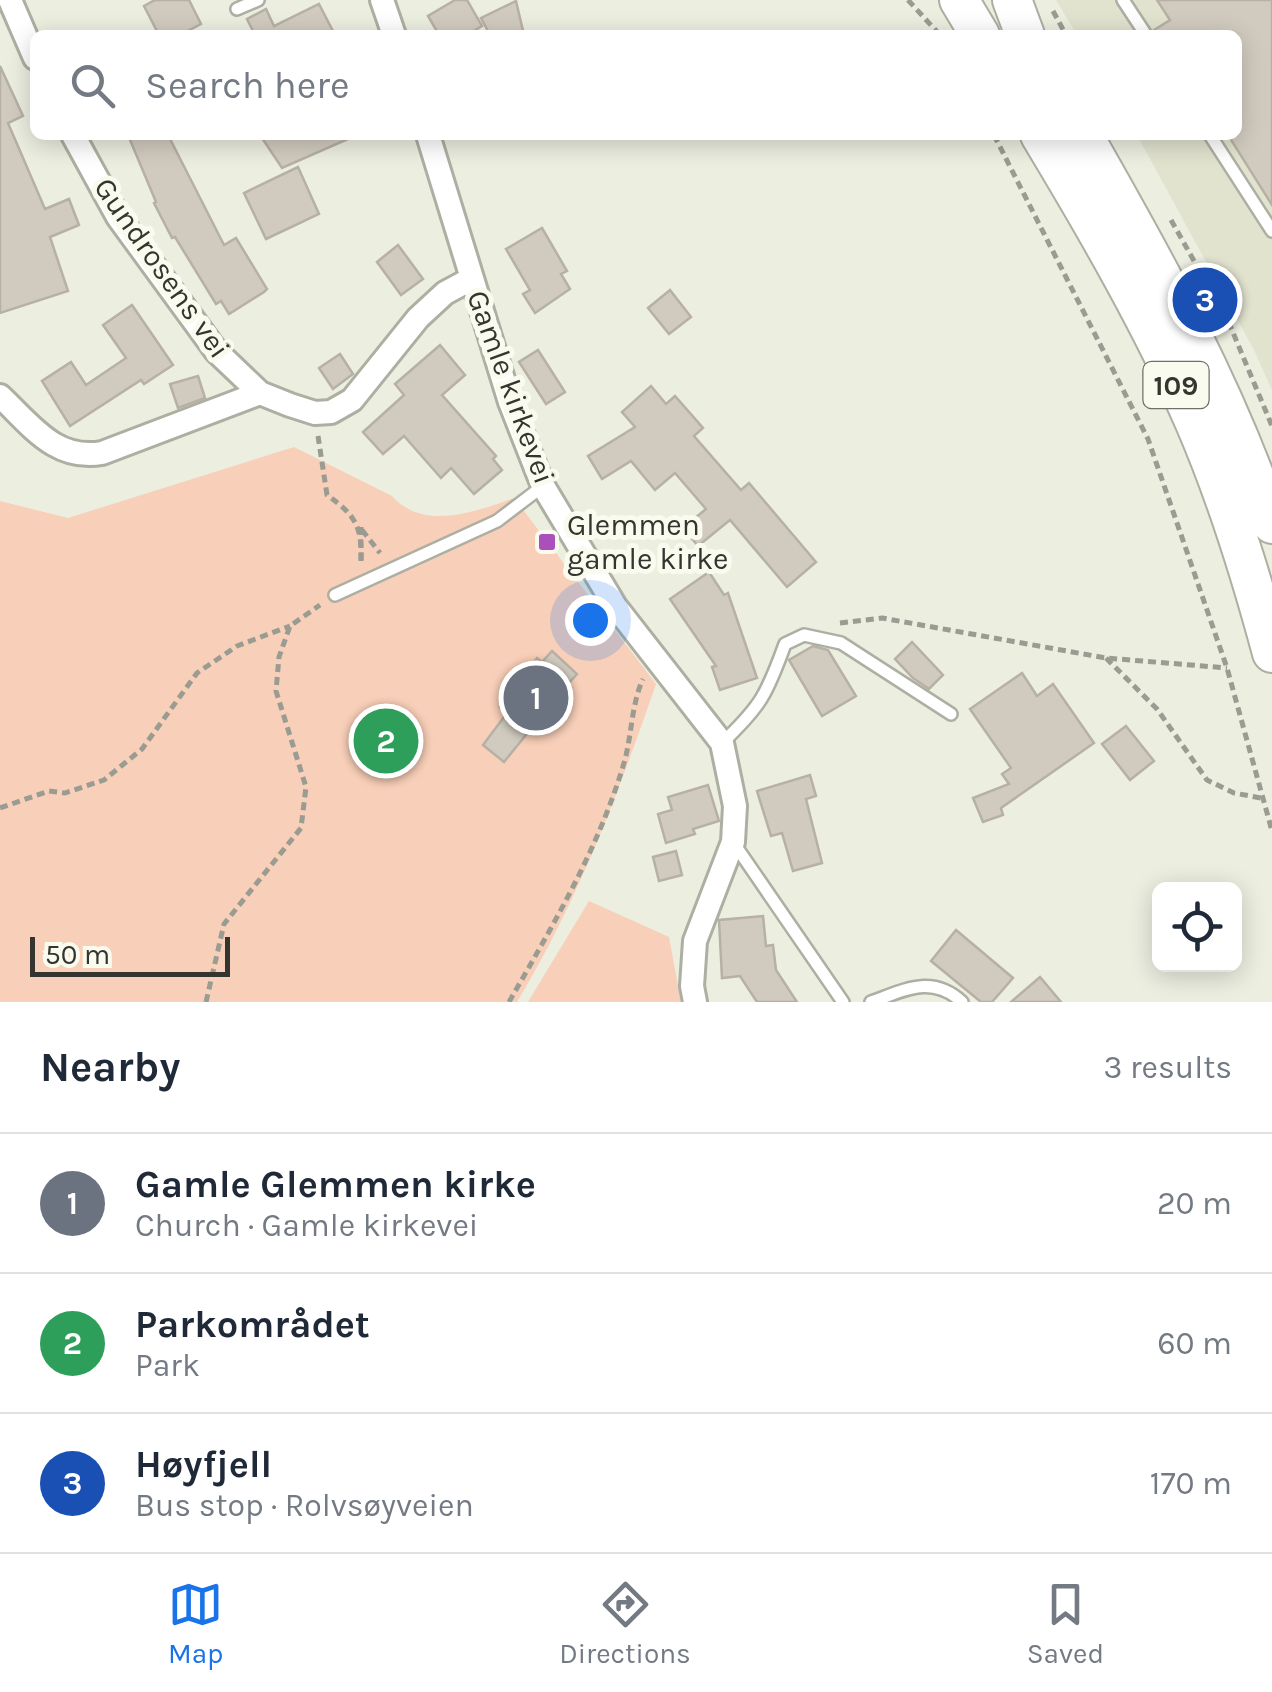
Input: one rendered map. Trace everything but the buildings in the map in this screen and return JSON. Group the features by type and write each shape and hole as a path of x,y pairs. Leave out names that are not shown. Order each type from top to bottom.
{"main road":[{"path":"959,0 977,30"},
{"path":"1012,0 1024,30"},
{"name":"109","path":"1043,140 1111,258 1194,422 1248,566 1272,653"},
{"name":"109","path":"1086,140 1187,320 1272,524"}],"street":[{"path":"10,0 30,46"},
{"path":"382,0 392,30"},
{"name":"Gundrosens vei","path":"76,140 129,232 216,351 260,393 315,413"},
{"name":"Gamle kirkevei","path":"430,140 510,402 544,486 615,606 722,742 735,806 733,842 694,941 695,1002"},
{"path":"315,413 332,412 352,400 418,318 446,292 472,279"},
{"name":"Gundrosens vei","path":"3,405 63,452 87,456 260,393"}],"lane":[{"path":"237,9 258,0"},
{"path":"1123,0 1143,30"},
{"path":"1213,140 1272,230"},
{"path":"336,595 497,521 544,486"},
{"path":"722,742 769,691 785,644 804,635 841,643 951,714"},
{"path":"733,842 843,1002"},
{"path":"871,1002 918,986 947,988 962,1002"}],"path":[{"path":"908,0 935,30"},
{"path":"1047,1 1063,30"},
{"path":"997,140 1148,439 1228,668 1272,831"},
{"path":"315,413 327,495 342,506 392,569"},
{"path":"360,528 361,584"},
{"path":"0,808 49,790 65,793 104,780 142,749 197,673 237,646 290,626 336,595"},
{"path":"804,635 816,626 882,618 1106,658 1228,668"},
{"path":"206,1002 224,924 301,828 306,787 276,691 279,657 290,626"},
{"path":"510,1002 568,899 596,835 624,763 640,687 655,655"},
{"path":"1106,658 1157,709 1207,780 1234,793 1261,798"}],"shaded area":[{"path":"1056,0 1272,0 1272,390 1140,140 1242,140 1242,30 1074,30"},
{"path":"294,447 419,513 467,513 514,498 656,684 595,846 539,964 517,1002 0,1002 0,501 68,518"},
{"path":"589,901 669,937 681,1002 528,1002"}],"place":[{"name":"Høyfjell","path":"1205,300"},
{"name":"Glemmen gamle kirke","path":"547,542"},
{"name":"Gamle Glemmen kirke","path":"536,698"},
{"name":"Parkområdet","path":"386,741"}]}
